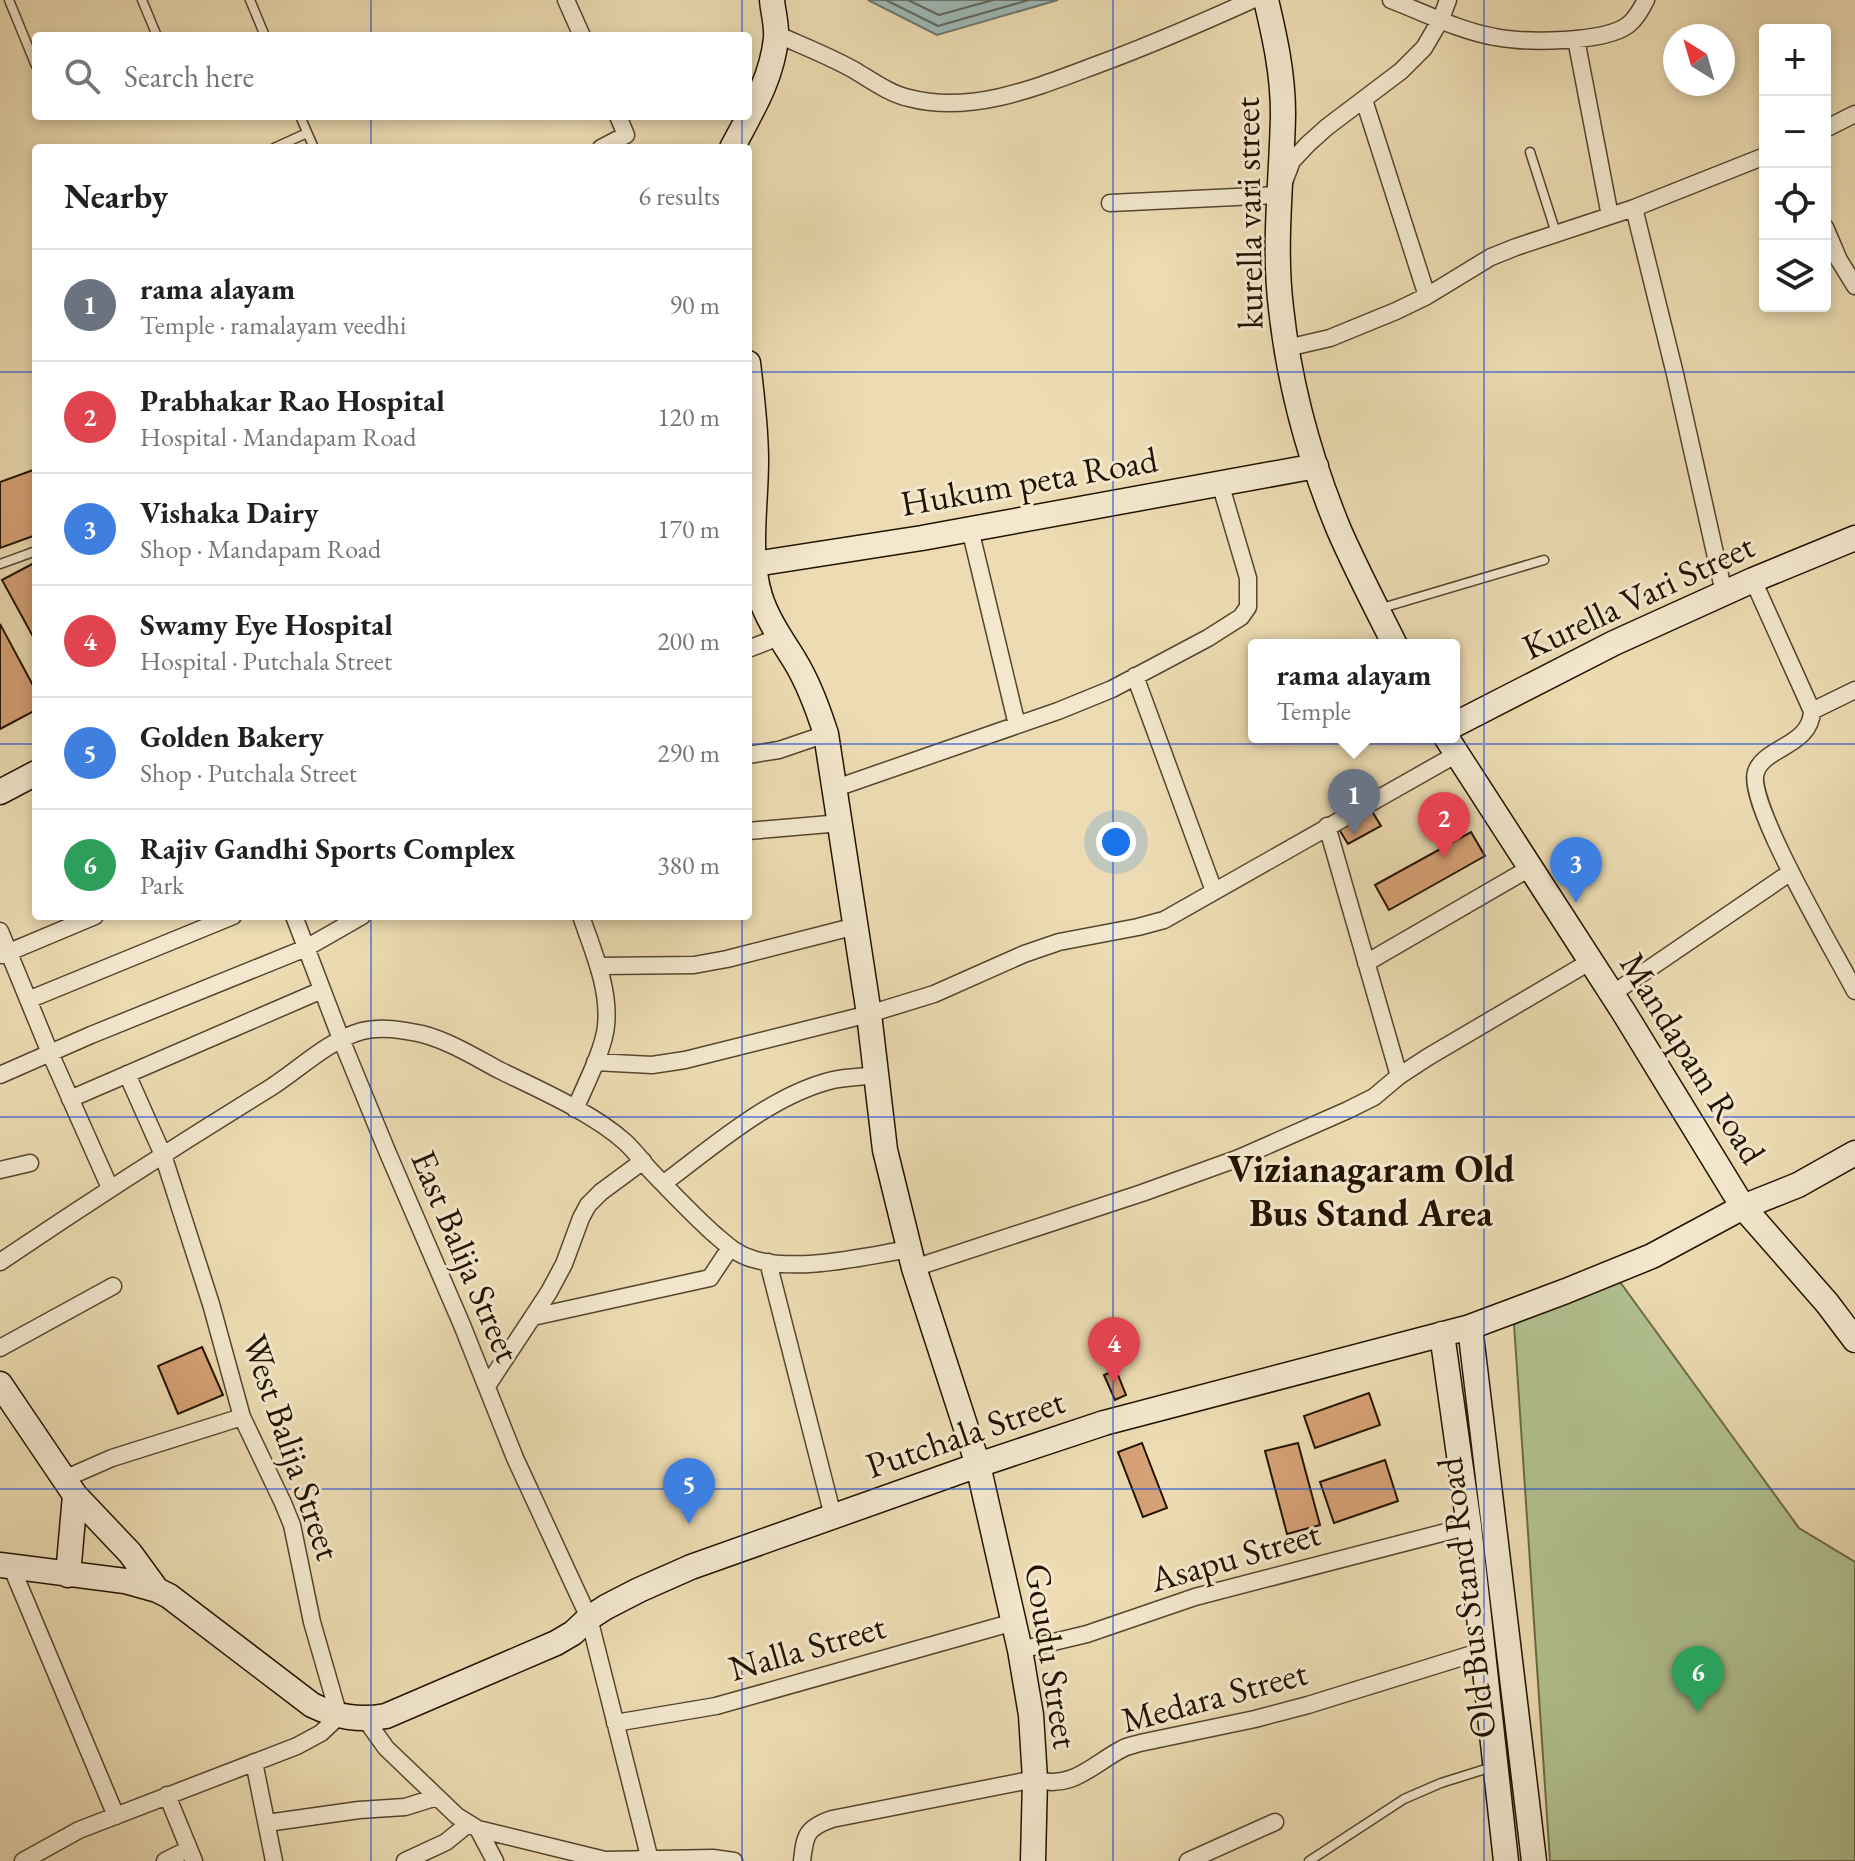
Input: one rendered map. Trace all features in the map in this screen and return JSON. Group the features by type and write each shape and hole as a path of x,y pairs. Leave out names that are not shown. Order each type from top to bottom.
{"main road":[{"path":"752,112 772,65 776,34 772,0"},
{"name":"kurella vari street","path":"1266,0 1280,59 1283,112 1279,195 1280,306 1295,392 1316,466 1339,530 1392,639"},
{"path":"734,144 748,120"},
{"name":"Goudu Street","path":"752,393 756,459 752,543"},
{"name":"Hukum peta Road","path":"752,564 970,529 1316,466"},
{"name":"Kurella Vari Street","path":"1460,722 1614,643 1855,538"},
{"name":"Goudu Street","path":"752,568 760,597 817,705 826,734 869,1014 885,1150 912,1259 978,1465 1020,1650 1031,1715 1035,1779 1032,1861"},
{"name":"Mandapam Road","path":"1451,745 1612,994 1743,1207 1652,1256 1470,1327"},
{"path":"0,792 32,775"},
{"path":"1854,1156 1798,1185 1743,1207 1827,1303 1855,1340"},
{"name":"Putchala Street","path":"366,1720 407,1709 556,1643 589,1618 639,1590 691,1567 833,1516 1104,1423 1470,1327"},
{"name":"Old Bus Stand Road","path":"1470,1327 1534,1861"},
{"name":"Old Bus Stand Road","path":"1442,1334 1469,1526 1506,1861"},
{"path":"0,1384 69,1487 130,1553 157,1590"},
{"path":"68,1575 69,1487"},
{"path":"6,1566 125,1581 157,1590 312,1705 339,1716 366,1720"}],"street":[{"path":"566,0 580,32"},
{"path":"776,34 906,98 958,102 995,99 1051,82 1252,0"},
{"path":"1391,0 1494,37 1522,41 1576,39 1614,32 1628,25 1646,0"},
{"path":"1110,203 1279,195 1292,161 1327,127 1401,71 1424,48 1448,0"},
{"path":"1576,39 1610,216"},
{"path":"1364,100 1427,296"},
{"path":"1831,126 1855,114"},
{"path":"609,144 626,135 620,120"},
{"path":"1287,348 1330,338 1384,317 1427,296 1491,257 1634,208 1759,158"},
{"path":"1634,208 1724,593"},
{"path":"1831,240 1855,286"},
{"path":"836,788 1112,689 1241,617 1248,607 1248,578 1220,483"},
{"path":"970,529 1017,725"},
{"path":"1753,580 1812,711 1807,729 1761,763 1755,774 1756,793 1791,872 1855,991"},
{"path":"752,647 779,637"},
{"path":"1135,676 1214,891"},
{"path":"1812,711 1855,690"},
{"path":"752,754 779,750 826,734"},
{"path":"595,1062 652,1065 685,1060 869,1014 934,994 1059,942 1164,920 1415,778 1451,745"},
{"path":"752,831 841,823"},
{"path":"1327,826 1399,1076"},
{"path":"1366,963 1530,868"},
{"path":"1612,994 1791,872"},
{"path":"4,954 85,920"},
{"path":"28,1000 223,920"},
{"name":"East Balija Street","path":"296,920 341,1039 515,1458 589,1618 650,1860"},
{"path":"0,1075 306,948 355,920"},
{"path":"575,1109 606,1028 599,966 582,920"},
{"path":"599,966 694,965 856,926"},
{"path":"0,931 4,954 28,1000 110,1188"},
{"path":"0,1262 110,1188 289,1076 341,1039 364,1030 382,1028 424,1035 456,1048 604,1126 626,1142 699,1220 743,1256 785,1264 912,1259 1142,1193 1294,1135 1374,1097 1428,1057 1591,961"},
{"path":"70,1099 322,990"},
{"name":"West Balija Street","path":"127,1074 163,1155 211,1304 242,1417 292,1525 312,1622 339,1716"},
{"path":"664,1183 757,1115 780,1102 833,1081 877,1075"},
{"path":"487,1386 549,1292 588,1205 643,1161"},
{"path":"0,1170 30,1163"},
{"path":"533,1317 710,1278 730,1248"},
{"path":"768,1262 833,1516"},
{"path":"0,1348 113,1286"},
{"path":"69,1487 112,1458 242,1417"},
{"name":"Asapu Street","path":"1020,1650 1087,1634 1195,1597 1469,1526"},
{"path":"6,1566 116,1816"},
{"name":"Nalla Street","path":"615,1723 716,1706 1014,1622"},
{"name":"Medara Street","path":"802,1861 807,1833 817,1824 832,1819 1035,1779 1056,1783 1074,1779 1122,1749 1140,1743 1281,1712 1482,1651"},
{"path":"23,1861 79,1830 297,1746 321,1733 339,1716"},
{"path":"366,1720 386,1748 437,1797 473,1826 495,1861"},
{"path":"254,1762 274,1861"},
{"path":"165,1861 192,1855 167,1795"},
{"path":"267,1823 405,1807 437,1797"},
{"path":"1188,1861 1275,1822"},
{"path":"405,1861 473,1826 604,1860 713,1858 734,1861"},
{"path":"1032,1861 1041,1861"}],"lane":[{"path":"9,0 32,56"},
{"path":"142,0 155,32"},
{"path":"250,0 263,32"},
{"path":"302,120 312,144"},
{"path":"283,144 307,133"},
{"path":"1530,152 1556,233"},
{"path":"0,564 32,552"},
{"path":"1377,610 1544,560"},
{"path":"1309,1861 1404,1799 1441,1783 1495,1766"}],"green space":[{"path":"1620,1282 1799,1528 1855,1562 1855,1861 1550,1861 1514,1324"}],"water":[{"path":"868,0 1058,0 937,35"}],"building":[{"path":"32,470 32,536 0,548 0,482"},
{"path":"32,564 32,635 2,580"},
{"path":"0,624 32,684 32,712 0,729"},
{"path":"1370,808 1381,826 1348,844 1337,826"},
{"path":"1471,832 1485,856 1389,910 1375,885"},
{"path":"202,1347 223,1395 178,1414 158,1366"},
{"path":"1116,1370 1126,1395 1115,1400 1104,1375"},
{"path":"1369,1393 1380,1425 1315,1448 1304,1416"},
{"path":"1142,1443 1167,1508 1143,1517 1118,1452"},
{"path":"1298,1443 1320,1525 1287,1534 1265,1451"},
{"path":"1385,1460 1398,1501 1334,1523 1320,1482"}],"place":[{"name":"rama alayam","path":"1354,835"},
{"name":"Prabhakar Rao Hospital","path":"1444,858"},
{"name":"Vishaka Dairy","path":"1576,903"},
{"name":"Swamy Eye Hospital","path":"1114,1383"},
{"name":"Golden Bakery","path":"689,1524"},
{"name":"Rajiv Gandhi Sports Complex","path":"1698,1712"}],"district":[{"name":"Vizianagaram Old Bus Stand Area","path":"1371,1190"}]}
